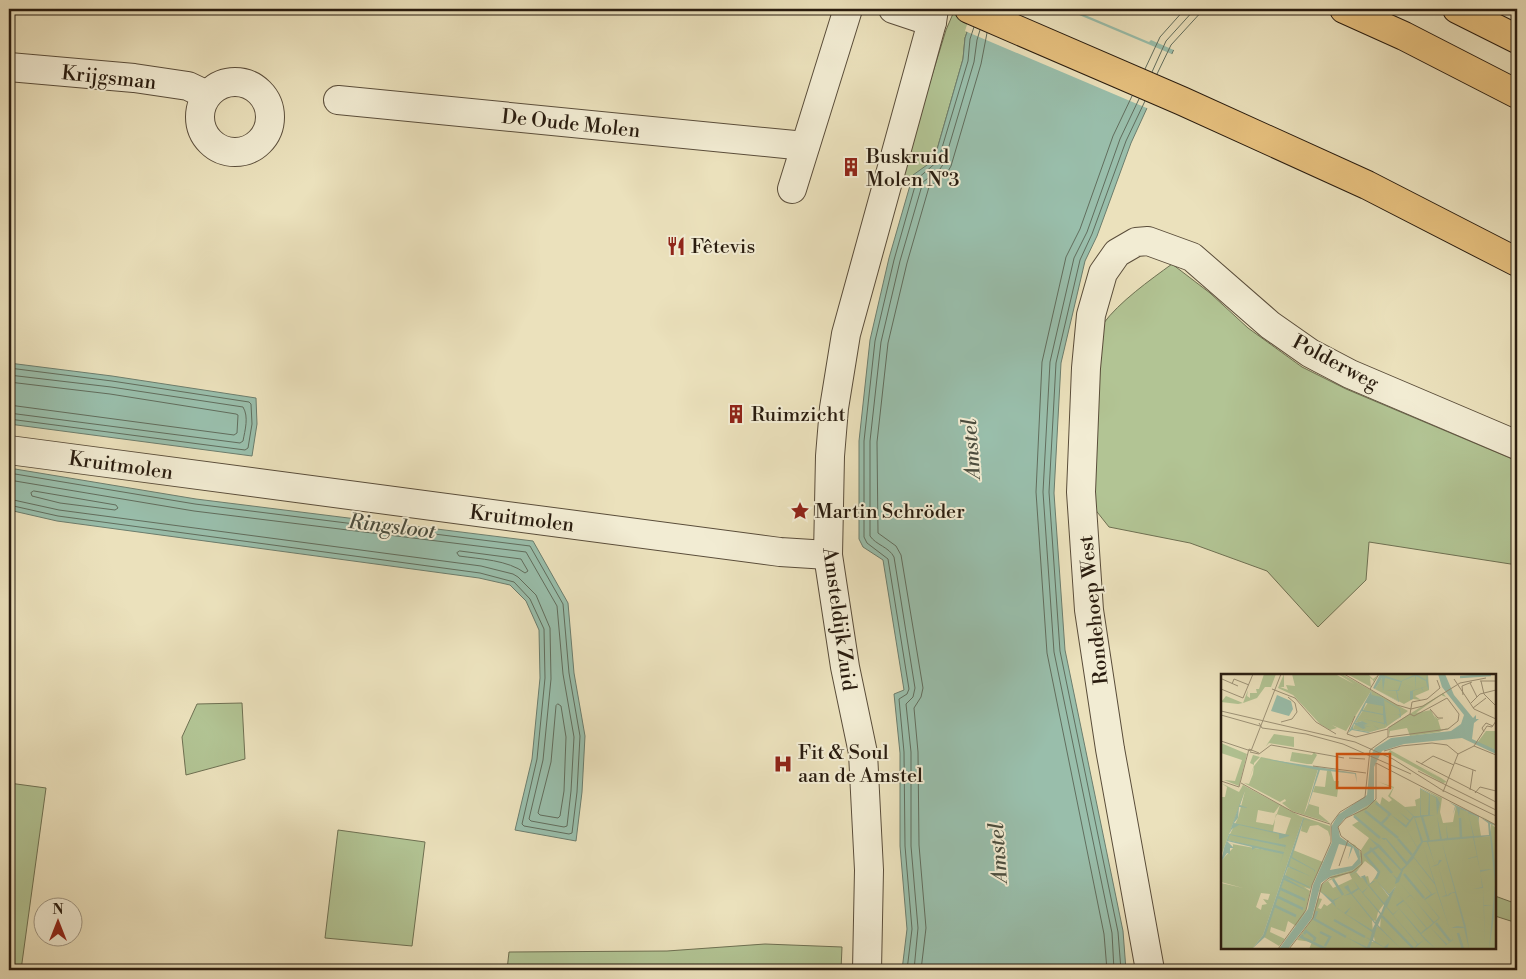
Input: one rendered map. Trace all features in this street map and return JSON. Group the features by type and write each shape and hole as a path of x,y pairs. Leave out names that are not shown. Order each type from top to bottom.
{"highway":[{"path":"969,9 1182,101 1367,185 1517,262"},
{"path":"1344,9 1404,36 1517,94"},
{"path":"1457,9 1517,39"}],"street":[{"path":"792,189 848,9"},
{"path":"893,9 933,15"},
{"name":"Amsteldijk Zuid","path":"867,970 869,870 863,753 845,666 828,554 830,456 834,408 846,334 933,15"},
{"name":"Krijgsman","path":"9,66 134,78 188,86 207,95"},
{"name":"De Oude Molen","path":"338,100 805,146"},
{"name":"Polderweg","path":"1117,253 1136,242 1148,241 1192,257 1270,325 1310,353 1350,374 1517,445"},
{"name":"Rondehoep West","path":"1117,253 1103,273 1091,315 1086,368 1081,492 1090,610 1110,749 1150,970"},
{"name":"Kruitmolen","path":"9,450 780,552 828,554"}],"shaded area":[{"path":"955,9 975,9 965,38 963,59 934,160 897,189 946,30"},
{"path":"1172,264 1210,293 1248,328 1302,367 1346,389 1517,461 1517,565 1369,542 1366,580 1318,627 1267,571 1190,543 1109,527 1090,503 1103,324 1126,300"},
{"path":"242,703 245,759 186,775 182,737 197,704"},
{"path":"9,783 46,788 21,970 9,970"},
{"path":"338,830 425,842 412,946 325,938"},
{"path":"1496,896 1517,904 1517,923 1496,916"},
{"path":"765,944 842,947 841,970 507,970 509,952 667,951"}],"water":[{"name":"Amstel","path":"975,9 1210,9 1175,47 1131,143 1097,236 1085,261 1061,363 1054,493 1065,650 1123,931 1126,970 902,970 907,929 900,846 900,753 894,694 904,690 883,560 863,547 859,539 859,441 870,340 889,258 913,175 934,160 963,59 965,38"},
{"path":"9,363 112,376 256,398 257,424 252,456 9,424"},
{"name":"Ringsloot","path":"9,468 196,499 533,541 568,603 574,673 585,736 582,792 576,841 515,830 532,759 540,678 539,630 526,601 510,585 479,578 57,521 9,510"}],"pier":[{"path":"972,9 1065,9 1174,55 1149,109 965,31"},
{"path":"1071,9 1213,9 1176,51 1151,40 1149,42"}],"place":[{"name":"Buskruid Molen №3","path":"851,167"},
{"name":"Fêtevis","path":"676,246"},
{"name":"Ruimzicht","path":"736,414"},
{"name":"Martin Schröder","path":"800,511"},
{"name":"Fit & Soul aan de Amstel","path":"783,764"}]}
